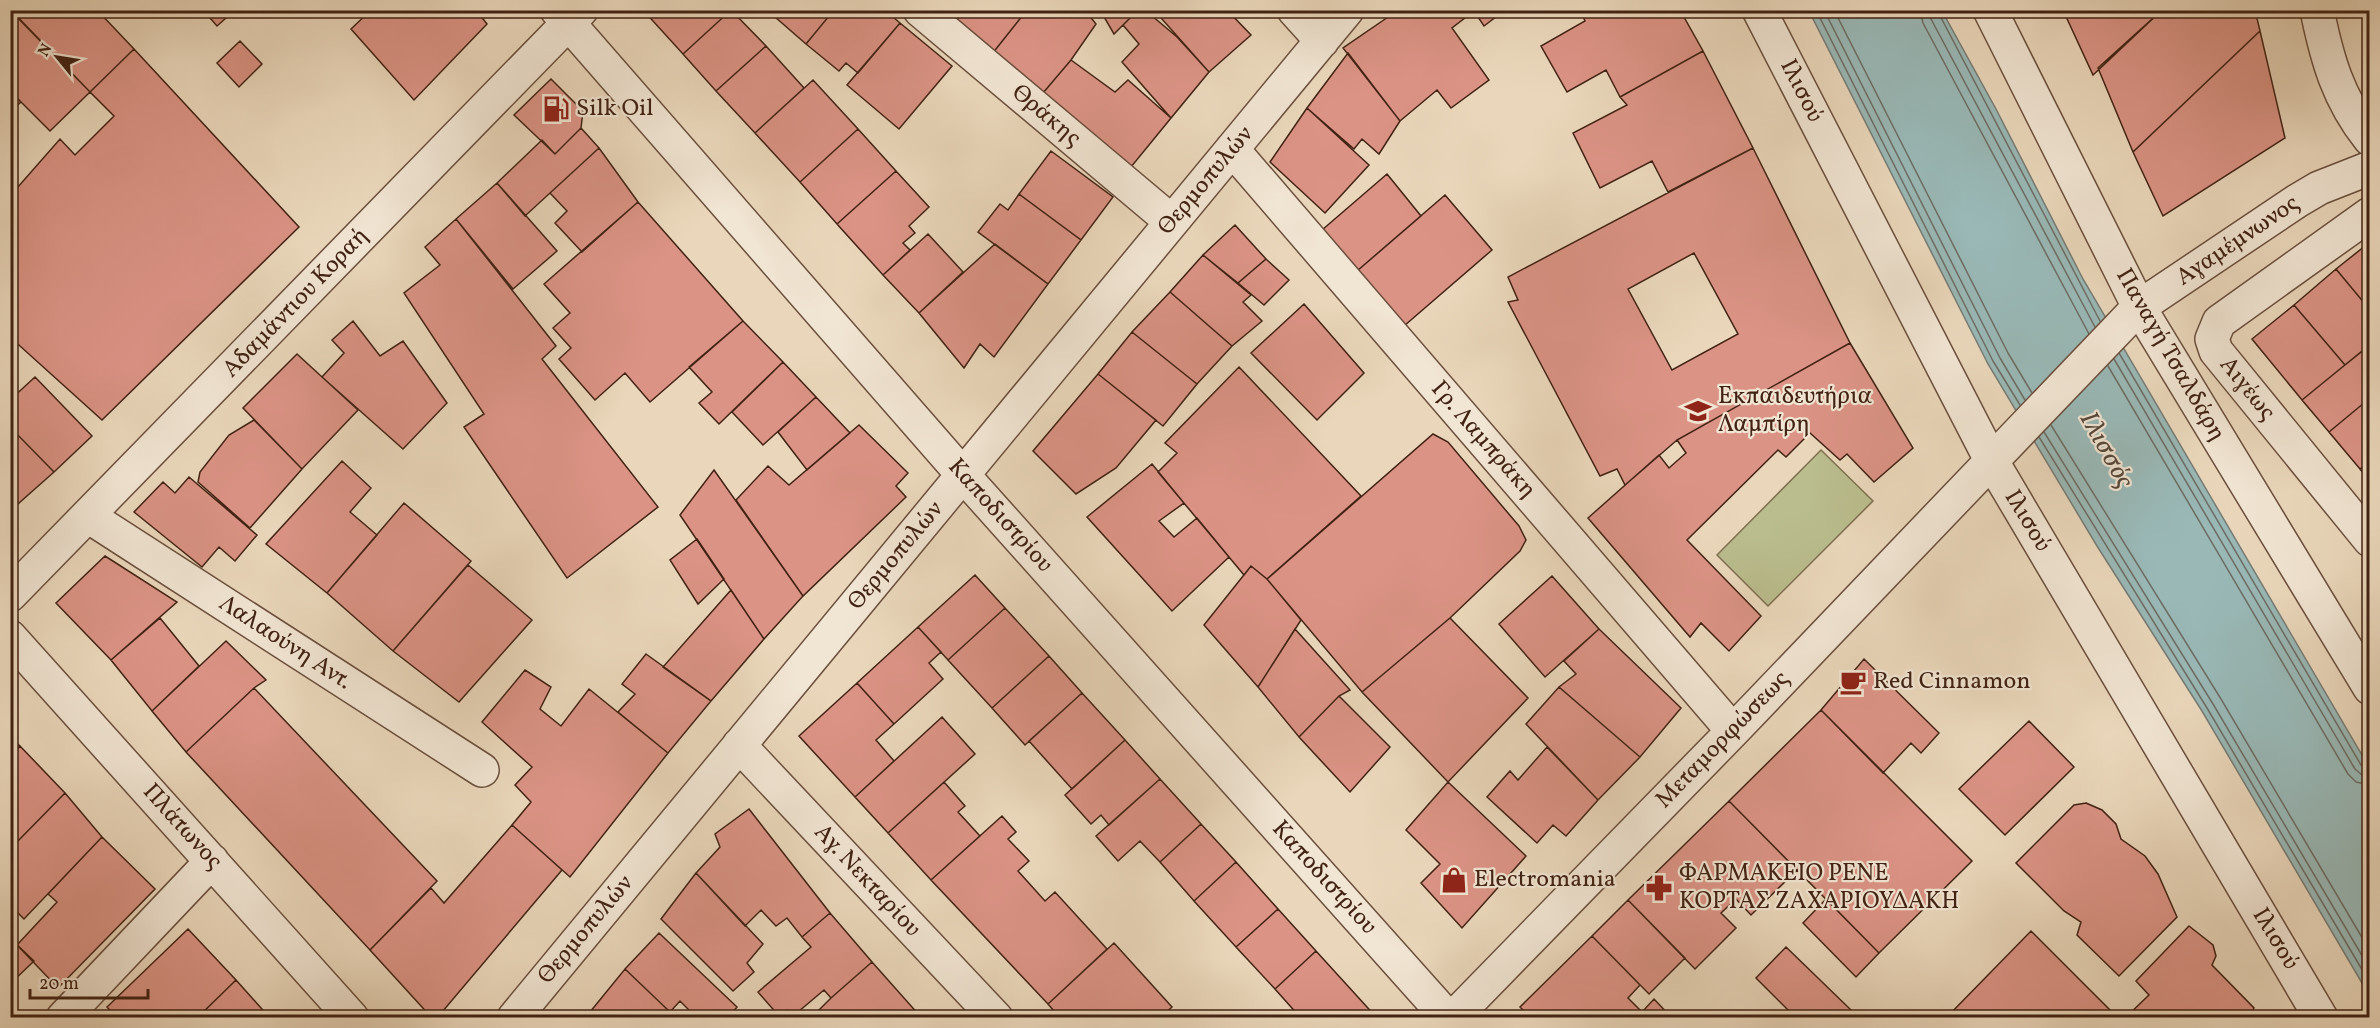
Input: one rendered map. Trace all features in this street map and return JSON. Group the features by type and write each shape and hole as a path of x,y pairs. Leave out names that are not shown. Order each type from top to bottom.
{"street":[{"name":"Θράκης","path":"920,10 1172,222"},
{"path":"1294,10 1322,41"},
{"name":"Θερμοπυλών","path":"514,1017 1347,10"},
{"name":"Ιλισού","path":"1760,10 1991,460 2321,1017"},
{"name":"Παναγή Τσαλδάρη","path":"1989,10 2130,317 2370,688"},
{"path":"2317,10 2325,53 2338,90 2349,111 2370,139"},
{"name":"Καποδιστρίου","path":"569,15 963,475 1451,1017"},
{"name":"Αδαμάντιου Κοραή","path":"10,595 569,15"},
{"name":"Γρ. Λαμπράκη","path":"1232,149 1733,732"},
{"name":"Αγαμέμνωνος","path":"1991,460 2130,317 2297,201 2319,188 2370,168"},
{"name":"Αιγέως","path":"2370,214 2219,322 2212,339 2216,351 2370,540"},
{"name":"Μεταμορφώσεως","path":"1451,1017 1733,732 1991,460"},
{"name":"Λαλαούνη Αντ.","path":"88,516 482,770"},
{"name":"Πλάτωνος","path":"10,637 352,1017"},
{"name":"Αγ. Νεκταρίου","path":"739,745 996,1017"},
{"path":"63,1017 212,861"}],"green space":[{"path":"1821,450 1873,501 1768,606 1717,555"}],"water":[{"name":"Ιλισσός","path":"1809,11 1942,11 1996,109 2083,279 2369,767 2369,995 2202,711 2097,546 1988,364"}],"building":[{"path":"10,10 90,92 50,131 10,91"},
{"path":"11,10 97,10 134,49 90,92"},
{"path":"203,10 235,10 217,26"},
{"path":"371,10 476,10 487,24 414,100 351,29"},
{"path":"643,10 731,10 683,54"},
{"path":"731,10 766,46 716,91 683,54"},
{"path":"767,10 834,10 806,44"},
{"path":"834,10 885,10 900,23 858,73 846,63 839,71 806,44"},
{"path":"965,10 1027,10 992,54 957,19"},
{"path":"1027,10 1085,10 1096,24 1071,60 1043,93 992,54"},
{"path":"1100,10 1138,10 1114,34"},
{"path":"1138,10 1145,10 1177,37 1209,72 1171,118 1122,62 1139,44 1123,25"},
{"path":"1154,10 1227,10 1251,35 1209,72"},
{"path":"1380,10 1505,10 1484,26 1474,11 1452,28 1489,80 1451,108 1437,90 1400,121 1343,48 1388,17"},
{"path":"1580,10 1680,10 1703,51 1620,97 1606,70 1567,92 1541,46 1585,21"},
{"path":"2063,10 2162,10 2093,75"},
{"path":"2162,10 2255,10 2260,31 2133,152 2098,68"},
{"path":"900,23 952,66 899,129 847,85"},
{"path":"2260,31 2285,138 2163,216 2133,152"},
{"path":"240,41 262,64 239,87 217,63"},
{"path":"766,46 804,88 755,133 716,91"},
{"path":"134,49 299,227 102,420 10,337 10,196 60,139 75,155 114,116 90,92"},
{"path":"1703,51 1753,148 1668,192 1652,161 1600,188 1573,133 1627,105 1620,97"},
{"path":"1348,53 1400,121 1379,154 1362,139 1354,149 1307,108"},
{"path":"1071,60 1115,92 1128,80 1171,118 1131,167 1043,93"},
{"path":"551,79 583,111 581,128 555,154 514,115"},
{"path":"813,80 858,129 800,182 755,133"},
{"path":"10,91 21,102 10,112"},
{"path":"1307,108 1369,165 1325,213 1270,162"},
{"path":"581,128 599,148 525,216 497,183 542,140 555,154"},
{"path":"858,129 896,171 837,224 800,182"},
{"path":"599,148 638,202 582,252 555,223 567,211 550,193"},
{"path":"1753,148 1850,343 1677,440 1625,485 1617,469 1600,476 1508,302 1518,300 1508,277","holes":["1694,253 1738,334 1672,370 1628,289"]},
{"path":"1051,151 1113,197 1081,240 1019,194"},
{"path":"896,171 929,207 909,226 915,233 903,243 910,250 883,275 837,224"},
{"path":"1387,174 1421,216 1357,271 1322,230"},
{"path":"497,183 557,251 513,289 456,219"},
{"path":"1019,194 1081,240 1048,284 978,232 1000,204 1008,210"},
{"path":"1445,195 1492,250 1404,326 1357,271"},
{"path":"638,202 743,321 650,402 625,373 595,400 559,359 571,348 553,328 570,313 544,284"},
{"path":"456,219 556,346 542,359 658,507 567,578 464,427 484,414 404,293 440,265 425,247"},
{"path":"1235,225 1266,259 1238,283 1203,255"},
{"path":"928,234 963,272 919,313 883,275"},
{"path":"2370,242 2370,310 2336,269"},
{"path":"995,244 1048,284 994,357 980,344 964,368 919,313"},
{"path":"1203,255 1251,295 1243,302 1262,321 1232,346 1170,292"},
{"path":"1266,259 1289,280 1264,305 1238,283"},
{"path":"2336,269 2370,310 2370,345 2345,365 2294,305"},
{"path":"1170,292 1232,346 1197,384 1132,332"},
{"path":"1304,304 1364,373 1317,420 1251,353"},
{"path":"2294,305 2345,365 2302,400 2252,339"},
{"path":"353,321 380,356 403,341 447,403 403,449 322,377 344,353 332,340"},
{"path":"743,321 783,362 719,424 699,403 712,392 689,367"},
{"path":"1132,332 1197,384 1163,426 1098,374"},
{"path":"1850,343 1913,448 1874,482 1847,454 1840,460 1810,433 1786,457 1778,450 1687,540 1761,616 1729,651 1701,623 1690,637 1588,518 1659,455 1669,468 1686,453 1677,440"},
{"path":"2362,351 2370,361 2370,398 2329,432 2302,400"},
{"path":"297,354 358,410 302,469 243,408"},
{"path":"783,362 816,397 763,445 732,412"},
{"path":"1239,367 1361,496 1267,579 1251,566 1244,575 1158,472 1177,453 1165,443"},
{"path":"1098,374 1156,420 1116,468 1076,494 1033,451"},
{"path":"35,377 92,436 54,472 10,427 10,400"},
{"path":"816,397 850,433 807,470 778,432"},
{"path":"2370,398 2370,461 2360,469 2329,432"},
{"path":"254,420 302,469 250,528 198,482 200,472 229,435"},
{"path":"859,425 908,473 896,486 906,497 803,596 736,500 768,466 789,485"},
{"path":"10,427 54,472 10,511"},
{"path":"1433,434 1448,442 1519,526 1526,540 1520,551 1450,618 1362,692 1267,579"},
{"path":"342,461 371,488 350,512 377,535 327,593 266,544"},
{"path":"2370,461 2370,481 2360,469"},
{"path":"1152,464 1184,503 1159,521 1174,537 1197,518 1229,557 1172,611 1087,517"},
{"path":"714,470 803,596 764,639 680,515"},
{"path":"189,477 257,535 235,561 219,547 202,567 134,512 163,482 175,493"},
{"path":"404,503 471,561 393,651 327,593"},
{"path":"697,539 724,579 698,604 670,560"},
{"path":"105,556 177,602 111,660 56,603"},
{"path":"468,565 532,620 459,702 393,651"},
{"path":"1251,566 1267,579 1301,620 1258,687 1204,625"},
{"path":"975,575 1005,608 948,660 918,627"},
{"path":"1552,576 1599,629 1545,677 1499,624"},
{"path":"731,590 764,639 711,701 663,667"},
{"path":"1005,608 1049,656 992,708 948,660"},
{"path":"160,618 199,666 152,711 111,660"},
{"path":"1450,618 1528,698 1448,782 1362,692"},
{"path":"918,627 941,652 929,663 943,679 894,724 857,683"},
{"path":"1295,629 1350,690 1339,696 1299,737 1258,687"},
{"path":"1599,629 1681,708 1640,757 1559,687 1576,674 1564,661"},
{"path":"226,641 266,680 254,688 186,752 152,711"},
{"path":"646,654 711,701 668,753 618,712 635,694 622,684"},
{"path":"1049,656 1082,693 1025,745 992,708"},
{"path":"1864,659 1939,733 1921,753 1911,743 1883,773 1821,710"},
{"path":"525,670 551,687 540,709 561,726 589,689 668,753 570,877 512,825 531,802 515,785 532,767 482,722"},
{"path":"857,683 894,724 876,740 894,761 855,797 799,736"},
{"path":"1559,687 1640,757 1598,800 1526,724"},
{"path":"254,688 437,881 370,950 186,752"},
{"path":"1082,693 1125,740 1072,789 1029,741"},
{"path":"1339,696 1390,747 1350,792 1299,737"},
{"path":"1821,710 1972,861 1879,953 1729,801"},
{"path":"942,717 975,754 888,833 855,797"},
{"path":"2029,721 2074,767 2005,835 1959,789"},
{"path":"10,737 20,746 10,756"},
{"path":"1125,740 1160,779 1109,825 1101,815 1091,824 1065,795"},
{"path":"20,746 65,793 15,844 10,840 10,756"},
{"path":"1547,747 1598,800 1566,836 1553,825 1537,843 1487,797 1510,771 1518,780"},
{"path":"1160,779 1201,824 1160,862 1140,841 1118,861 1096,836"},
{"path":"944,782 965,806 958,812 980,836 931,880 888,833"},
{"path":"1448,782 1526,856 1462,928 1421,883 1440,864 1406,830"},
{"path":"65,793 102,837 24,919 10,905 10,849"},
{"path":"1729,801 1797,870 1751,915 1736,899 1721,913 1736,928 1695,969 1628,900"},
{"path":"2086,803 2102,810 2116,824 2121,839 2145,856 2158,874 2177,917 2119,976 2077,935 2081,922 2064,911 2016,863 2074,805"},
{"path":"749,809 830,913 802,937 787,918 776,926 761,910 745,926 696,873 720,847 715,834"},
{"path":"1002,816 1016,832 1008,839 1029,861 1018,871 1045,901 1055,892 1107,949 1048,1004 931,880"},
{"path":"1201,824 1236,862 1194,901 1160,862"},
{"path":"512,825 562,870 437,1018 432,1018 370,950 431,888 444,903"},
{"path":"102,837 155,889 58,988 17,945 57,902 48,894"},
{"path":"1236,862 1278,909 1236,947 1194,901"},
{"path":"696,873 763,944 747,963 754,972 733,991 661,919"},
{"path":"1826,899 1879,953 1856,977 1803,923"},
{"path":"1628,900 1685,958 1649,994 1592,936"},
{"path":"1278,909 1316,951 1275,989 1236,947"},
{"path":"830,913 872,962 831,998 824,990 792,1017 787,1010 779,1016 758,992 811,947 802,937"},
{"path":"2189,926 2213,945 2216,956 2212,965 2254,1008 2249,1018 2125,1018 2149,995 2136,981"},
{"path":"188,929 236,980 197,1018 117,1018 107,1007"},
{"path":"2031,931 2118,1018 1946,1018"},
{"path":"659,933 737,1007 728,1018 697,1018 680,1001 670,1012 625,969"},
{"path":"1592,936 1640,985 1628,998 1642,1012 1636,1018 1531,1018 1520,1007"},
{"path":"10,938 34,961 10,984"},
{"path":"1114,943 1172,1007 1160,1018 1060,1018 1048,1004"},
{"path":"1786,947 1851,1010 1844,1018 1796,1018 1756,978"},
{"path":"1316,951 1377,1018 1297,1018 1299,1016 1275,989"},
{"path":"872,962 920,1016 817,1018 814,1015 831,998"},
{"path":"625,969 677,1018 596,1018 590,1012"},
{"path":"236,980 270,1018 197,1018"},
{"path":"1654,999 1672,1018 1636,1018 1642,1012"}],"place":[{"name":"Silk Oil","path":"556,109"},
{"name":"Εκπαιδευτήρια Λαμπίρη","path":"1698,411"},
{"name":"Red Cinnamon","path":"1853,682"},
{"name":"Electromania","path":"1454,880"},
{"name":"ΦΑΡΜΑΚΕΙΟ ΡΕΝΕ ΚΟΡΤΑΣ ΖΑΧΑΡΙΟΥΔΑΚΗ","path":"1659,888"}]}
